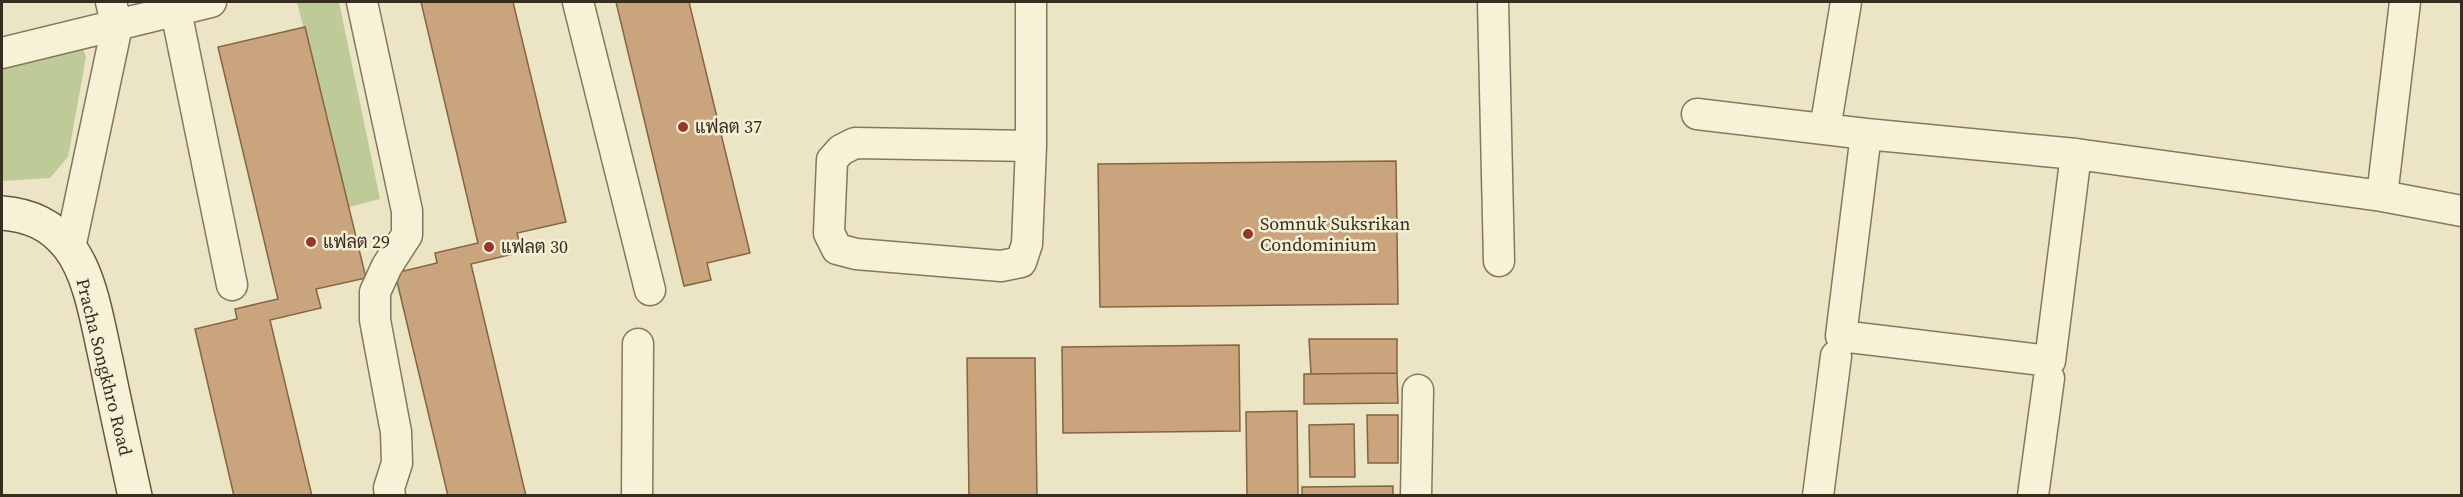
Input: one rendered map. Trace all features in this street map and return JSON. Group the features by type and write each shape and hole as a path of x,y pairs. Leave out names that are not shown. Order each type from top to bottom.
{"main road":[{"name":"Pracha Songkhro Road","path":"2,213 22,215 48,225 70,248 85,280 96,317 135,495"}],"street":[{"path":"2,53 114,14 176,11 211,2"},
{"path":"362,2 407,211 407,236 387,266 375,292 375,320 396,432 397,463 389,488 390,495"},
{"path":"578,2 650,290"},
{"path":"1031,2 1031,146 1027,244 1021,262 1001,266 856,254 837,249 829,233 832,160 841,150 855,143 1031,146"},
{"path":"1492,2 1499,261"},
{"path":"1825,129 1846,2"},
{"path":"2382,196 2405,2"},
{"path":"176,11 232,285"},
{"path":"70,248 114,14"},
{"path":"1696,114 1866,134 2076,154 2382,196 2462,211"},
{"path":"1866,134 1841,336 2050,361 2076,154"},
{"path":"637,495 638,344"},
{"path":"1818,495 1836,356"},
{"path":"2033,495 2049,378"},
{"path":"1416,495 1418,390"}],"green space":[{"path":"297,2 339,2 380,199 349,207"},
{"path":"82,45 86,57 68,157 50,178 2,181 2,65"}],"building":[{"name":"แฟลต 30","path":"421,2 513,2 566,222 517,233 522,252 471,264 526,496 448,496 395,273 437,263 435,253 478,243"},
{"name":"แฟลต 37","path":"616,2 689,2 750,253 707,263 711,280 684,286"},
{"name":"แฟลต 29","path":"305,27 366,278 316,289 321,308 270,320 312,496 234,496 195,329 237,319 235,309 278,299 218,47"},
{"name":"Somnuk Suksrikan Condominium","path":"1396,161 1398,304 1100,307 1098,164"},
{"path":"1309,339 1397,339 1397,373 1311,374"},
{"path":"1239,345 1240,431 1063,433 1062,347"},
{"path":"967,358 1035,358 1037,496 969,496"},
{"path":"1397,373 1398,403 1304,404 1304,374"},
{"path":"1297,411 1298,496 1247,496 1246,412"},
{"path":"1367,415 1398,415 1398,463 1368,463"},
{"path":"1354,424 1355,477 1310,477 1309,425"},
{"path":"1393,486 1393,496 1302,496 1302,487"}],"place":[{"name":"แฟลต 37","path":"683,127"},
{"name":"Somnuk Suksrikan Condominium","path":"1248,234"},
{"name":"แฟลต 29","path":"311,242"},
{"name":"แฟลต 30","path":"489,247"}]}
